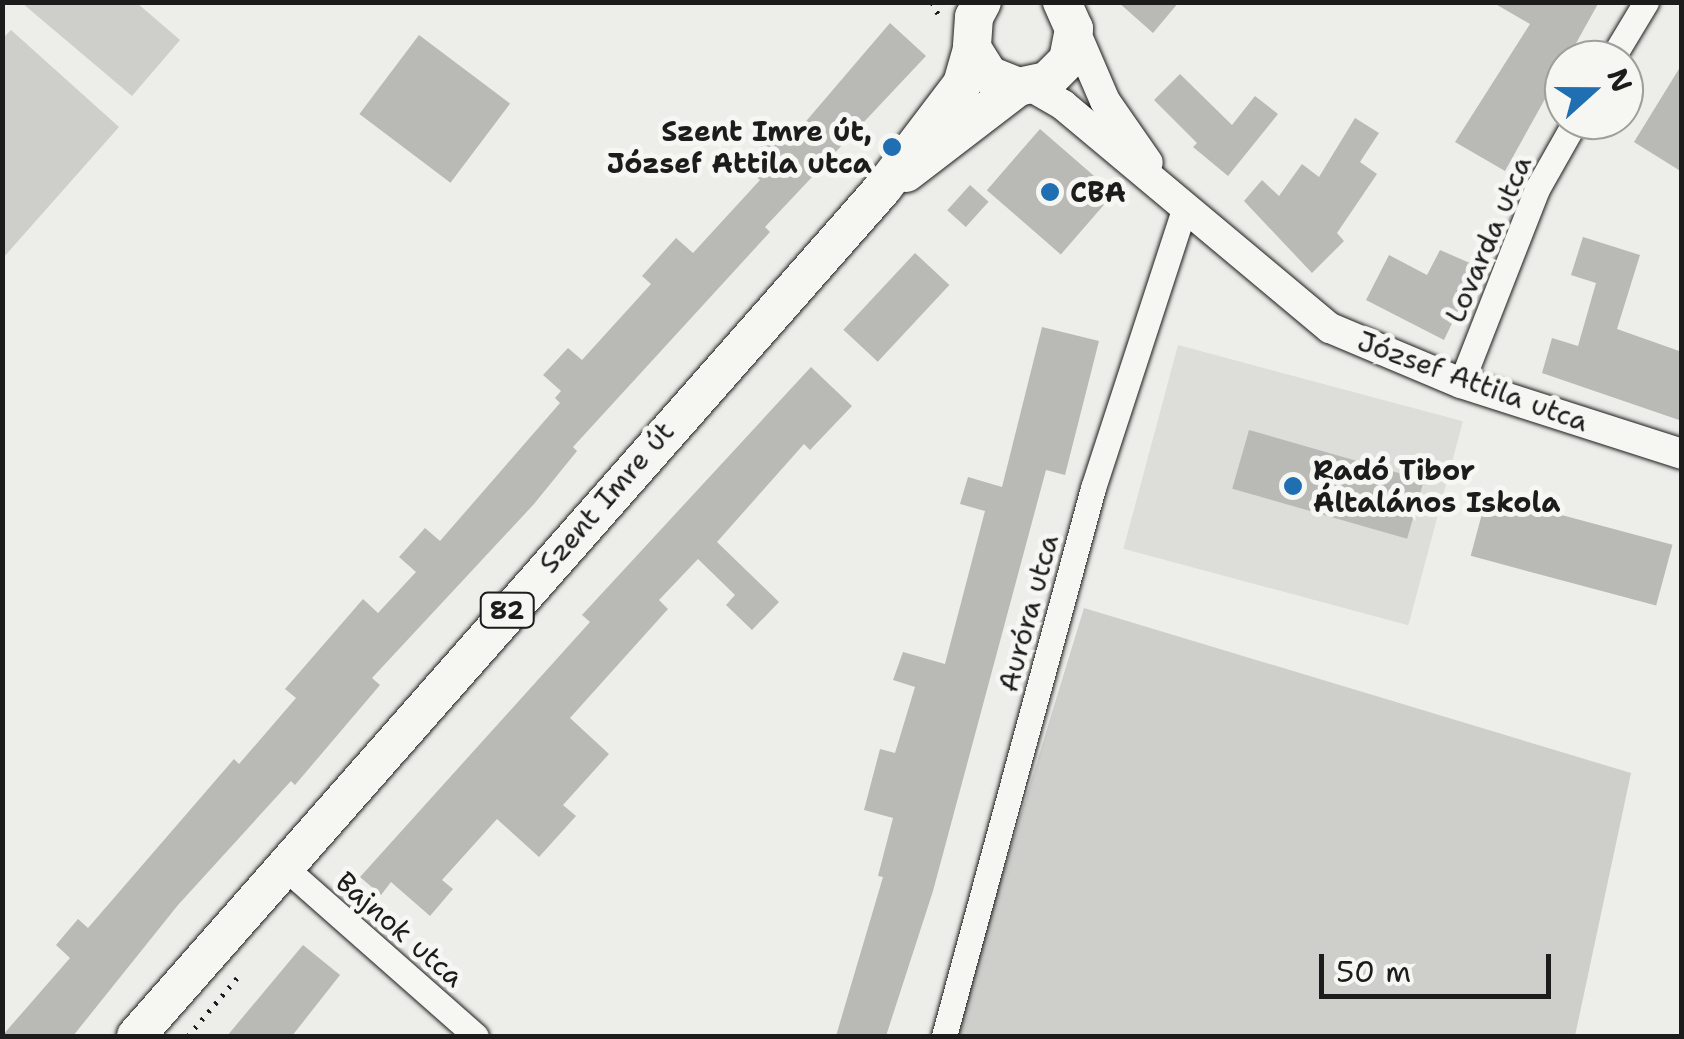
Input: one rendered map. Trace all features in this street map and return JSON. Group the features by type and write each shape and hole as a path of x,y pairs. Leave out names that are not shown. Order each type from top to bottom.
{"main road":[{"name":"82","path":"1025,87 1068,60 1072,13"},
{"path":"963,20 989,75 1025,87"},
{"name":"Szent Imre út","path":"136,1036 883,188 962,84 963,20"},
{"name":"Szent Imre út","path":"883,188 1025,87"}],"street":[{"path":"1623,40 1646,2"},
{"name":"József Attila utca","path":"1072,13 1105,101 1184,209"},
{"name":"József Attila utca","path":"1025,87 1063,105 1330,328 1461,384 1682,454"},
{"name":"Lovarda utca","path":"1461,384 1536,189 1564,140"},
{"name":"Auróra utca","path":"944,1036 1093,488 1184,209"},
{"name":"Bajnok utca","path":"283,866 476,1036"}],"path":[{"path":"932,2 963,20"}],"shaded area":[{"path":"22,3 137,3 180,40 132,96"},
{"path":"11,30 119,127 3,258 2,39"},
{"name":"Radó Tibor Általános Iskola","path":"1178,345 1463,421 1408,625 1123,549"},
{"path":"1084,608 1631,773 1575,1036 953,1036"}],"building":[{"path":"1118,2 1179,2 1153,33"},
{"path":"1492,2 1599,2 1578,40 1544,40 1544,101 1505,171 1455,142 1530,24"},
{"path":"890,23 926,56 765,227 770,232 573,447 577,451 534,504 372,678 380,685 295,785 291,781 178,905 73,1036 2,1036 70,958 56,945 78,919 88,928 234,759 239,764 296,698 285,689 363,599 378,613 416,572 399,557 425,528 440,541 560,403 555,398 561,391 543,375 568,348 582,360 651,284 642,276 676,238 693,253 760,180 753,174 770,155 752,138 769,121 790,140"},
{"path":"419,35 510,104 450,183 359,114"},
{"path":"1682,64 1682,172 1634,142 1644,140 1644,126"},
{"path":"1180,74 1232,125 1255,96 1278,114 1228,176 1193,147 1197,143 1154,100"},
{"path":"1355,118 1379,133 1360,162 1377,174 1337,233 1344,241 1312,273 1244,201 1262,180 1279,196 1302,164 1319,177"},
{"name":"CBA","path":"1040,129 1114,193 1061,254 987,190"},
{"path":"970,185 989,202 966,227 947,210"},
{"path":"1583,237 1640,255 1617,329 1682,352 1682,421 1542,373 1552,338 1578,346 1596,283 1571,275"},
{"path":"1440,250 1479,267 1444,340 1366,300 1389,255 1427,275"},
{"path":"915,253 949,285 878,362 843,330"},
{"path":"1042,327 1099,341 1065,475 1046,470 933,891 886,1036 836,1036 883,877 878,876 893,818 864,810 880,749 895,753 915,687 893,680 903,652 945,664 985,511 960,504 968,477 1002,487"},
{"path":"811,367 852,406 810,450 804,444 717,542 779,602 752,630 726,605 735,595 698,559 659,600 668,609 570,718 609,754 563,805 576,816 539,857 497,819 442,880 453,889 430,916 391,882 381,895 360,877 590,622 582,615"},
{"name":"Radó Tibor Általános Iskola","path":"1249,430 1424,480 1407,539 1232,489"},
{"path":"1487,495 1672,545 1656,606 1471,556"},
{"path":"303,945 340,975 292,1036 227,1036"}],"place":[{"name":"Szent Imre út, József Attila utca","path":"892,147"},
{"name":"CBA","path":"1050,192"},
{"name":"Radó Tibor Általános Iskola","path":"1293,486"}]}
